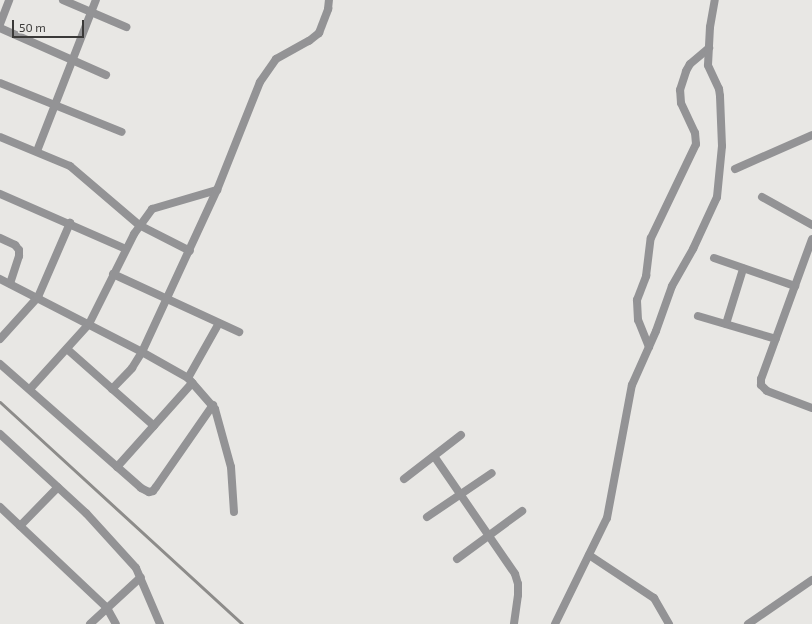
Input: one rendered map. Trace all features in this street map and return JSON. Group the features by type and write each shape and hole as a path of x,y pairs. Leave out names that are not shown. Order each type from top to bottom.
{"street":[{"path":"0,24 9,0"},
{"path":"62,0 126,27"},
{"path":"37,151 54,104 96,0"},
{"path":"112,389 132,368 142,352 217,190 260,82 276,59 305,43 323,28 329,0"},
{"path":"555,624 607,518 622,447 630,393 675,279 693,249 717,197 722,146 720,103 719,90 708,65 710,27 715,0"},
{"path":"0,28 106,75"},
{"path":"649,347 638,320 637,300 646,276 651,238 696,144 695,133 681,103 680,90 686,71 690,64 709,48"},
{"path":"0,83 122,132"},
{"path":"734,169 812,135"},
{"path":"0,137 37,151 75,169 139,225 190,251"},
{"path":"30,389 89,324 139,225 156,207 217,190"},
{"path":"0,194 70,223 126,249"},
{"path":"762,198 812,225"},
{"path":"0,339 38,297 70,223"},
{"path":"0,238 15,245 19,250 19,256 10,284"},
{"path":"812,239 761,385 767,392 812,408"},
{"path":"714,258 795,286"},
{"path":"726,324 743,268"},
{"path":"113,274 238,332"},
{"path":"0,279 38,297 142,352 190,381 213,405 230,458 234,512"},
{"path":"698,316 776,339"},
{"path":"117,467 154,426 190,381 219,323"},
{"path":"67,350 154,426"},
{"path":"0,364 141,488 149,492 153,491 213,405"},
{"path":"0,434 86,513 136,568 160,624"},
{"path":"404,479 461,435"},
{"path":"434,456 515,574 518,584 514,624"},
{"path":"427,517 492,472"},
{"path":"20,526 58,487"},
{"path":"0,507 106,608 116,624"},
{"path":"457,559 522,511"},
{"path":"589,555 648,593 658,604 669,624"},
{"path":"90,624 141,577"},
{"path":"748,624 812,580"}],"railway":[{"path":"0,402 242,624"}]}
